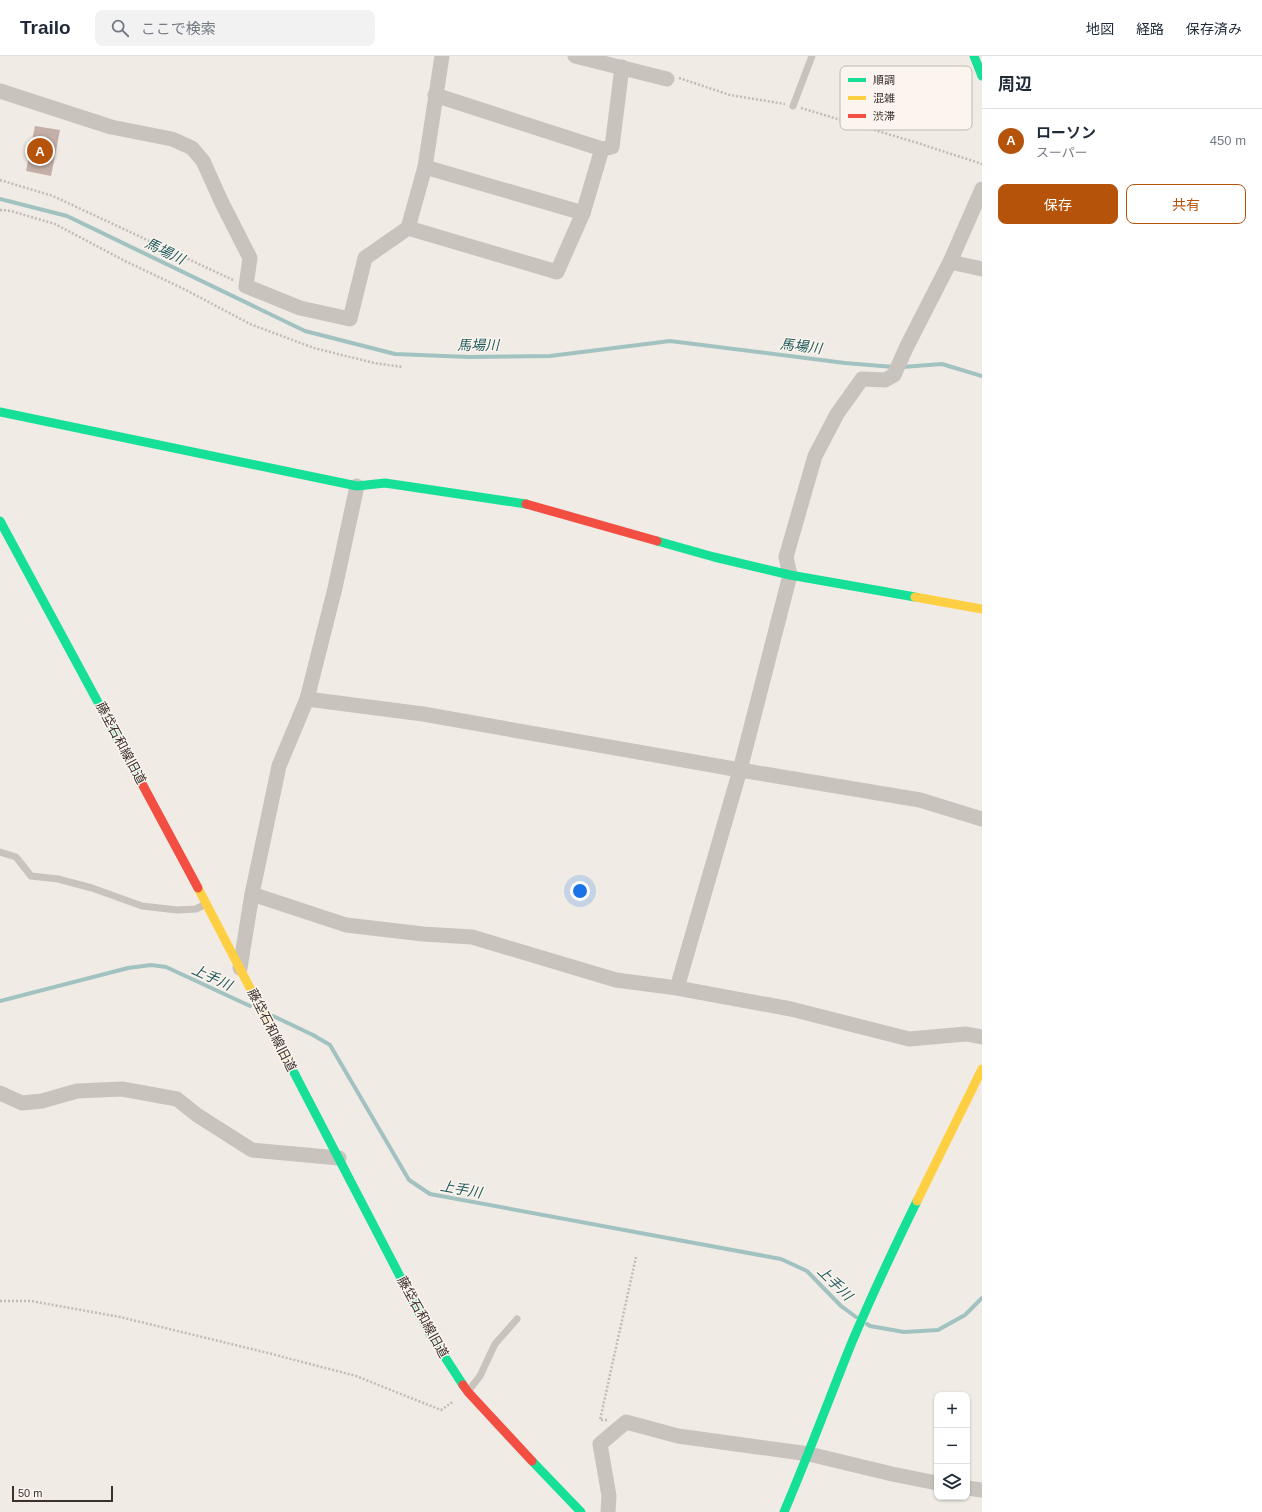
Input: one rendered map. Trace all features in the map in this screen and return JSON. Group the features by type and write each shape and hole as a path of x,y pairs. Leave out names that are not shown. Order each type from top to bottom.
{"street":[{"path":"0,90 111,127 172,139 192,148 203,161 222,203 250,258 246,286 300,308 350,319 365,258 408,228 425,167 442,56"},
{"path":"575,56 667,79"},
{"path":"974,56 982,76"},
{"path":"435,95 602,149 612,147 622,68"},
{"path":"408,228 557,272 582,213 602,149"},
{"path":"425,167 582,213"},
{"path":"677,988 740,770 790,575 786,557 815,456 836,414 862,379 885,380 894,375 907,346 950,262 982,189"},
{"path":"950,262 982,269"},
{"path":"0,412 357,486 385,484 521,502 714,557 790,575 982,609"},
{"path":"240,968 252,894 279,766 307,699 357,486"},
{"name":"藤垈石和線旧道","path":"0,521 240,968 430,1334 468,1392 582,1512"},
{"path":"307,699 423,714 920,800 982,819"},
{"path":"252,894 346,924 423,934 472,937 616,980 677,988 791,1009 909,1039 966,1034 982,1037"},
{"path":"784,1512 809,1454 864,1314 891,1253 982,1069"},
{"path":"0,1093 22,1103 42,1101 77,1091 122,1088 177,1099 197,1115 252,1150 339,1158"},
{"path":"608,1512 609,1496 600,1444 626,1422 678,1436 809,1454 934,1482"},
{"path":"970,1488 982,1490"}],"lane":[{"path":"793,106 812,56"},
{"path":"0,852 16,857 31,876 58,879 92,888 142,906 177,910 196,909 206,904"},
{"path":"468,1392 480,1376 495,1344 517,1319"}],"path":[{"path":"667,79 682,78 730,95 793,106 840,120"},
{"path":"874,130 982,164"},
{"path":"0,180 52,196 246,286"},
{"path":"0,210 11,211 55,224 126,262 186,290 250,324 314,348 374,363 404,367"},
{"path":"626,1422 600,1420 636,1257"},
{"path":"0,1301 31,1301 120,1318 268,1353 356,1376 441,1410 468,1392"}],"building":[{"path":"35,126 60,130 51,176 26,171"}],"waterway":[{"name":"馬場川","path":"0,199 67,216 305,331 395,354 469,357 550,356 670,341 845,363 894,367"},
{"name":"馬場川","path":"902,367 942,364 982,376"},
{"name":"上手川","path":"0,1001 128,968 151,965 166,967 250,1006"},
{"name":"上手川","path":"273,1016 313,1035 330,1045 409,1180 430,1194 781,1259 807,1271 841,1306 856,1317"},
{"name":"上手川","path":"867,1324 870,1326 904,1332 938,1330 965,1315 982,1298"}],"traffic: fast":[{"path":"974,56 982,76"},
{"path":"0,412 357,486 385,483 526,504"},
{"path":"0,521 140,780"},
{"path":"657,541 714,557 790,575 915,597"},
{"path":"288,1061 430,1334 463,1385"},
{"path":"784,1512 852,1342 917,1201"},
{"path":"532,1461 581,1512"}],"traffic: slow":[{"path":"915,597 982,609"},
{"path":"198,888 288,1061"},
{"path":"917,1201 982,1069"}],"traffic: jam":[{"path":"526,504 657,541"},
{"path":"140,780 198,888"},
{"path":"463,1385 532,1461"}],"place":[{"name":"ローソン","path":"40,151"}]}
